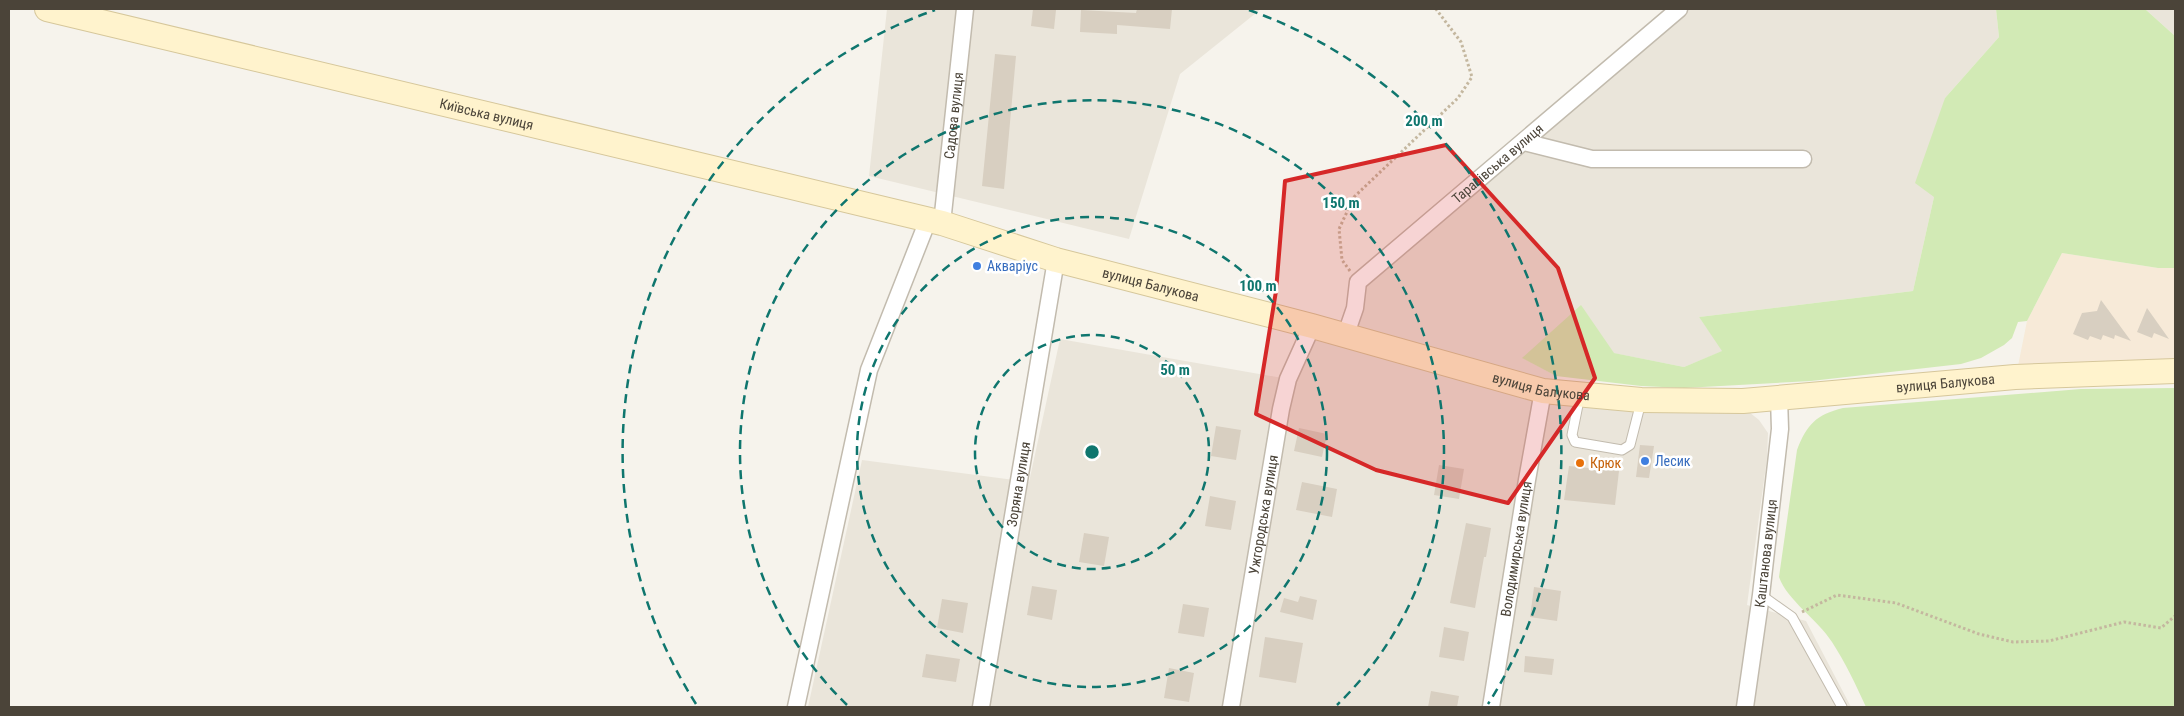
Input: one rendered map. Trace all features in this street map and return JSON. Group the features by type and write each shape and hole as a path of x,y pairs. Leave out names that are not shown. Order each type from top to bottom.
{"main road":[{"name":"Київська вулиця","path":"47,9 935,221"},
{"name":"вулиця Балукова","path":"935,221 1056,260 1312,326 1345,337 1543,391 1641,400 1696,402 1779,398 2015,377 2175,371"}],"street":[{"name":"Садова вулиця","path":"796,707 870,370 935,221 965,9"},
{"name":"Тарасівська вулиця","path":"1358,282 1679,9"},
{"path":"1524,142 1592,159 1802,159"},
{"name":"Зоряна вулиця","path":"981,707 1056,260"},
{"path":"1345,337 1355,308 1358,282"},
{"name":"Ужгородська вулиця","path":"1231,707 1281,409 1288,379 1312,326"},
{"name":"Володимирська вулиця","path":"1491,707 1526,480 1543,391"},
{"name":"Каштанова вулиця","path":"1745,707 1761,594 1780,429 1779,398"}],"lane":[{"path":"1580,395 1572,435 1575,442 1622,450 1630,445 1641,400"},
{"path":"1761,594 1792,617 1842,707"}],"path":[{"path":"1358,282 1342,260 1339,229 1354,197 1458,98 1472,77 1461,42 1436,9"},
{"path":"1792,617 1837,595 1896,603 1979,634 2013,642 2049,641 2124,622 2162,628 2175,616"}],"highlighted area":[{"path":"1446,145 1558,268 1595,378 1508,503 1376,470 1256,414 1276,291 1285,181"}],"shaded area":[{"path":"887,9 1261,9 1180,74 1129,239 869,176"},
{"path":"1679,9 1996,9 1999,37 1945,98 1934,197 1913,291 1699,317 1723,351 1684,367 1613,353 1523,358 1556,376 1552,401 1749,412 1759,420 1768,433 1767,458 1747,605 1806,621 1851,707 808,707 862,460 1029,482 1060,339 1288,379 1312,326 1345,337 1358,282"},
{"path":"2145,9 2175,9 2175,36"},
{"path":"2062,253 2158,268 2175,268 2175,362 2018,366 2027,321"}],"green space":[{"path":"1996,9 2145,9 2175,36 2175,268 2158,268 2062,253 2027,321 2018,322 2012,338 2004,345 1981,358 1961,364 1811,381 1684,388 1641,386 1556,376 1522,358 1581,305 1614,353 1684,367 1722,351 1699,317 1913,291 1934,197 1915,183 1945,98 1999,37"},
{"path":"2175,388 2175,707 1866,707 1832,642 1789,594 1779,577 1797,450 1809,427 1826,414 1843,408 2081,389"}],"building":[{"path":"1033,9 1056,10 1054,29 1031,26"},
{"path":"1137,9 1172,9 1170,29 1117,25 1117,34 1080,32 1081,10 1136,13"},
{"path":"995,54 1016,56 1004,189 982,186"},
{"path":"2101,300 2131,341 2115,335 2114,339 2103,335 2101,340 2090,336 2088,340 2073,334 2082,313 2097,311"},
{"path":"2147,308 2169,339 2154,333 2152,338 2137,332"},
{"path":"1216,426 1241,430 1236,460 1211,456"},
{"path":"1299,428 1327,434 1322,457 1294,451"},
{"name":"Лесик","path":"1640,445 1654,446 1649,478 1636,477"},
{"path":"1439,465 1464,469 1459,499 1434,495"},
{"path":"1569,466 1619,471 1615,505 1564,500"},
{"path":"1302,482 1337,489 1332,517 1296,510"},
{"path":"1210,496 1236,501 1231,530 1205,526"},
{"path":"1466,523 1491,528 1475,608 1450,603"},
{"path":"1084,533 1109,537 1104,566 1079,562"},
{"path":"1032,586 1057,590 1052,620 1027,615"},
{"path":"1534,587 1561,591 1557,621 1530,617"},
{"path":"1300,596 1317,600 1313,620 1280,612 1284,598 1298,602"},
{"path":"942,599 968,603 963,633 937,628"},
{"path":"1183,604 1209,608 1204,637 1178,633"},
{"path":"1444,627 1469,632 1464,661 1439,657"},
{"path":"1265,637 1303,643 1296,683 1259,677"},
{"path":"926,654 960,659 956,682 922,677"},
{"path":"1525,656 1554,659 1552,675 1524,672"},
{"path":"1169,668 1194,673 1189,702 1164,698"},
{"path":"1431,691 1459,696 1457,707 1428,707"}],"place":[{"name":"Акваріус","path":"977,266"},
{"name":"Лесик","path":"1645,461"},
{"name":"Крюк","path":"1580,463"}]}
